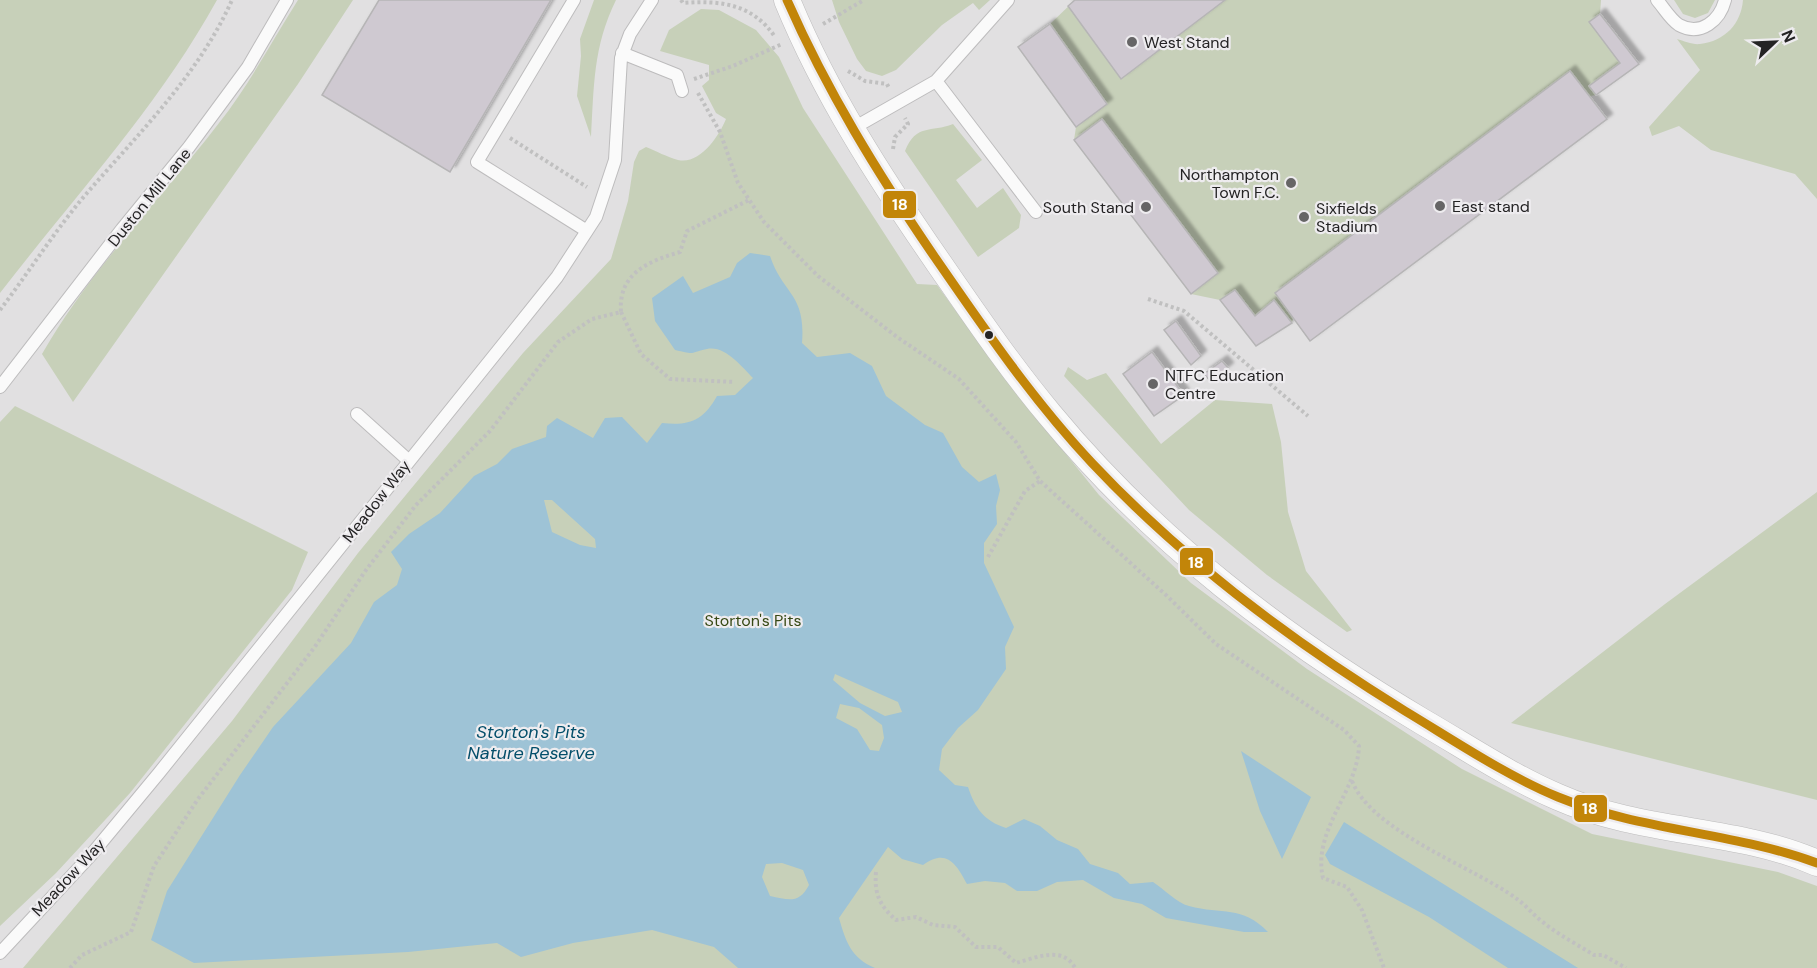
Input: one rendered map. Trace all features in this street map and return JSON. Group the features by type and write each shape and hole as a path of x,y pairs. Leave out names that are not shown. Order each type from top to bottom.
{"street":[{"path":"787,0 813,59 850,130 1004,357 1052,418 1124,497 1159,530 1250,607 1302,645 1374,692 1527,782 1559,798 1612,817 1763,845 1817,863"}],"lane":[{"name":"Duston Mill Lane","path":"0,387 122,229 189,147 248,67 288,0"},
{"path":"574,0 477,162 587,231"},
{"name":"Meadow Way","path":"0,953 90,855 151,782 408,460 531,311 587,231 596,217 615,160 622,53 640,17 652,0"},
{"path":"850,130 936,81 1008,0"},
{"path":"1657,0 1679,25 1699,28 1717,18 1725,0"},
{"path":"622,53 684,83"},
{"path":"936,81 1036,212"},
{"path":"357,414 408,460"}],"path":[{"path":"0,310 86,194 146,130 218,31 232,0"},
{"path":"681,0 683,3 709,0 737,5 762,22 780,45 684,83 720,132 738,183 764,222 818,276 897,337 959,379 1016,442 1040,481 1167,596 1216,644 1344,730 1359,746 1359,759 1352,781 1326,833 1320,866 1323,878 1347,888 1362,909 1384,968"},
{"path":"822,25 864,0"},
{"path":"819,15 826,33"},
{"path":"845,68 854,77 887,84"},
{"path":"894,157 893,144 908,124"},
{"path":"496,129 588,187"},
{"path":"735,382 670,379 641,354 621,312 620,298 631,276 651,260 680,252 687,231 749,200"},
{"path":"1148,299 1184,311 1308,416"},
{"path":"70,968 82,955 130,932 154,866 198,799 314,648 366,570 416,505 490,430 558,342 592,319 621,312"},
{"path":"988,557 1026,491 1040,481"},
{"path":"1352,781 1357,793 1371,807 1416,842 1517,898 1554,930 1594,955 1603,955 1626,968"},
{"path":"876,872 874,889 883,908 897,920 916,917 933,925 955,927 976,946 998,947 1016,963 1051,953 1072,962 1075,968"}],"green space":[{"path":"0,0 217,0 169,77 142,114 0,293"},
{"path":"298,0 353,0 298,84 73,402 42,354 61,323 104,264 230,108"},
{"path":"594,0 616,0 608,17 596,67 591,137 577,96 581,56 580,39"},
{"path":"832,0 990,0 979,10 973,3 942,25 896,70 882,76 866,71 857,59 839,22"},
{"name":"Sixfields Stadium","path":"1075,0 1601,0 1600,14 1639,64 1596,95 1590,96 1607,119 1310,341 1293,318 1292,323 1256,346 1220,300 1191,294 1074,140 1076,127 1018,47 1050,24"},
{"path":"1674,0 1715,0 1708,13 1695,18 1683,14"},
{"path":"1743,0 1817,0 1817,199 1795,174 1711,150 1679,126 1652,136 1649,127 1700,70 1677,39 1700,44 1724,35 1739,17"},
{"name":"Storton's Pits","path":"701,9 719,10 756,30 779,57 803,108 917,284 937,285 1006,380 1099,495 1191,583 1307,669 1462,769 1592,834 1778,872 1817,886 1817,968 23,968 232,721 358,553 523,353 611,259 628,201 634,162 639,151 646,147 674,159 686,160 701,154 714,141 726,119 716,113 702,86 709,80 709,65 660,51 669,30"},
{"path":"953,124 982,160 956,180 977,208 1003,188 1021,215 1019,228 978,257 905,151 909,142 919,133"},
{"path":"1068,367 1087,380 1106,373 1161,444 1215,400 1272,404 1281,442 1288,512 1306,571 1352,630 1347,632 1267,575 1189,510 1064,376"},
{"path":"15,406 308,552 292,590 130,793 56,873 0,926 0,422"},
{"path":"1817,492 1817,800 1511,723 1665,604"}],"water":[{"name":"Storton's Pits Nature Reserve","path":"750,253 770,256 801,314 802,343 817,357 850,353 872,366 886,396 925,425 943,433 962,467 979,482 996,474 1000,490 996,506 997,524 984,543 984,563 1014,627 1005,647 1006,669 978,710 958,728 942,749 939,770 955,785 968,787 981,813 998,825 1006,828 1024,819 1040,826 1057,840 1078,849 1090,864 1118,873 1130,884 1153,882 1184,904 1201,909 1240,914 1268,932 1244,932 1166,918 1142,904 1114,898 1083,880 1057,882 1037,891 1017,891 1005,883 985,881 967,884 959,870 949,860 938,858 923,865 902,859 888,847 839,918 844,935 855,954 875,968 738,968 714,947 652,930 573,943 521,957 497,943 408,952 194,963 151,940 167,891 273,727 351,643 374,602 397,585 402,569 391,552 409,534 440,513 474,476 497,464 512,449 546,437 547,426 557,418 593,438 605,418 622,417 647,443 662,423 680,424 694,420 706,411 717,396 735,395 753,378 733,358 720,350 707,349 690,353 675,350 655,321 652,298 683,276 693,293 730,277 737,263","holes":["544,500 552,500 595,539 596,548 580,545 552,532","835,674 898,702 902,712 885,716 860,703 833,680","840,704 859,708 882,725 884,738 879,751 870,750 857,729 836,718","782,863 803,870 809,885 797,898 770,896 762,877 766,864"]},
{"path":"1241,751 1311,797 1282,859 1260,811"},
{"path":"1344,822 1578,968 1508,968 1429,917 1330,864 1325,855"}],"building":[{"path":"379,0 551,0 450,172 322,95"},
{"name":"West Stand","path":"1075,0 1225,0 1121,79 1068,6"},
{"path":"1600,14 1639,64 1596,95 1589,86 1620,63 1589,22"},
{"path":"1050,24 1107,104 1076,127 1018,47"},
{"name":"East stand","path":"1570,71 1607,119 1310,341 1275,293"},
{"name":"South Stand","path":"1102,119 1218,273 1191,294 1074,140"},
{"path":"1235,290 1255,316 1274,300 1292,323 1256,346 1220,300"},
{"path":"1176,321 1201,356 1191,365 1164,330"},
{"name":"NTFC Education Centre","path":"1152,352 1184,395 1154,416 1123,374"},
{"path":"1222,361 1228,368 1211,382 1204,374"}],"transit line":[{"name":"18","path":"787,0 819,67 873,163 934,256 1009,362 1049,414 1092,463 1127,499 1201,566 1280,628 1363,684 1480,757 1538,788 1558,797 1622,817 1753,844 1817,863"}],"place":[{"name":"West Stand","path":"1132,42"},
{"name":"Northampton Town F.C.","path":"1291,183"},
{"name":"East stand","path":"1440,206"},
{"name":"South Stand","path":"1146,207"},
{"name":"Sixfields Stadium","path":"1304,217"},
{"name":"NTFC Education Centre","path":"1153,384"}]}
